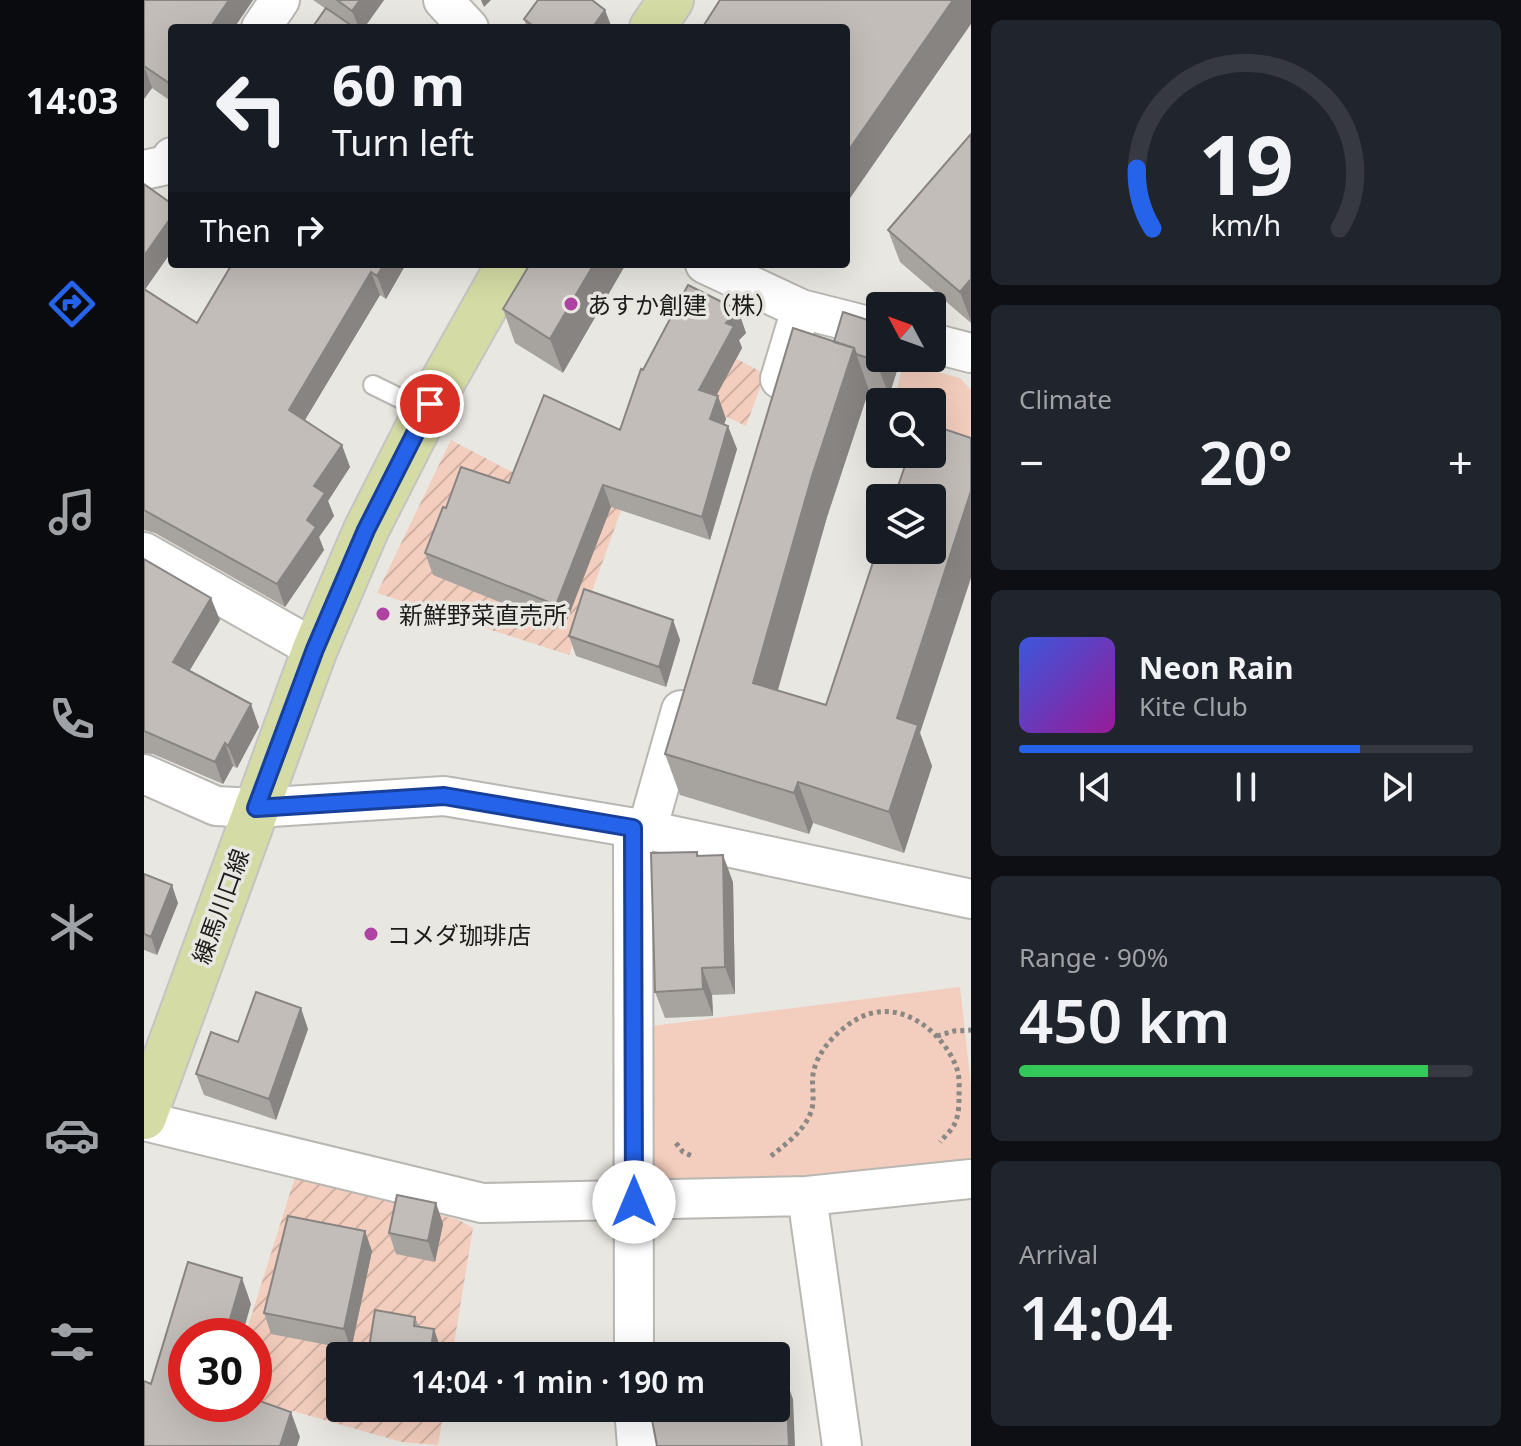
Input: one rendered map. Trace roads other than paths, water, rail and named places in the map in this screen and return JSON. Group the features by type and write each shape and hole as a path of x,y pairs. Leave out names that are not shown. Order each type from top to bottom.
{"main road":[{"path":"655,24 671,0"},
{"name":"練馬川口線","path":"146,1107 315,649 366,530 426,411 507,268"}],"street":[{"path":"264,24 280,0"},
{"path":"443,0 465,24"},
{"path":"144,170 168,163"},
{"path":"714,268 801,309 866,325"},
{"path":"769,416 801,309"},
{"path":"946,347 971,353"},
{"path":"144,552 315,649"},
{"path":"634,1342 640,829 691,677"},
{"path":"144,774 216,806 256,808 444,796 640,829 971,899"},
{"path":"146,1107 482,1203 807,1196 971,1179"},
{"path":"807,1196 842,1446"},
{"path":"635,1422 637,1446"}],"lane":[{"path":"373,385 426,411"}],"place":[{"name":"あすか創建（株）","path":"571,304"},
{"name":"新鮮野菜直売所","path":"383,614"},
{"name":"コメダ珈琲店","path":"371,934"}]}
